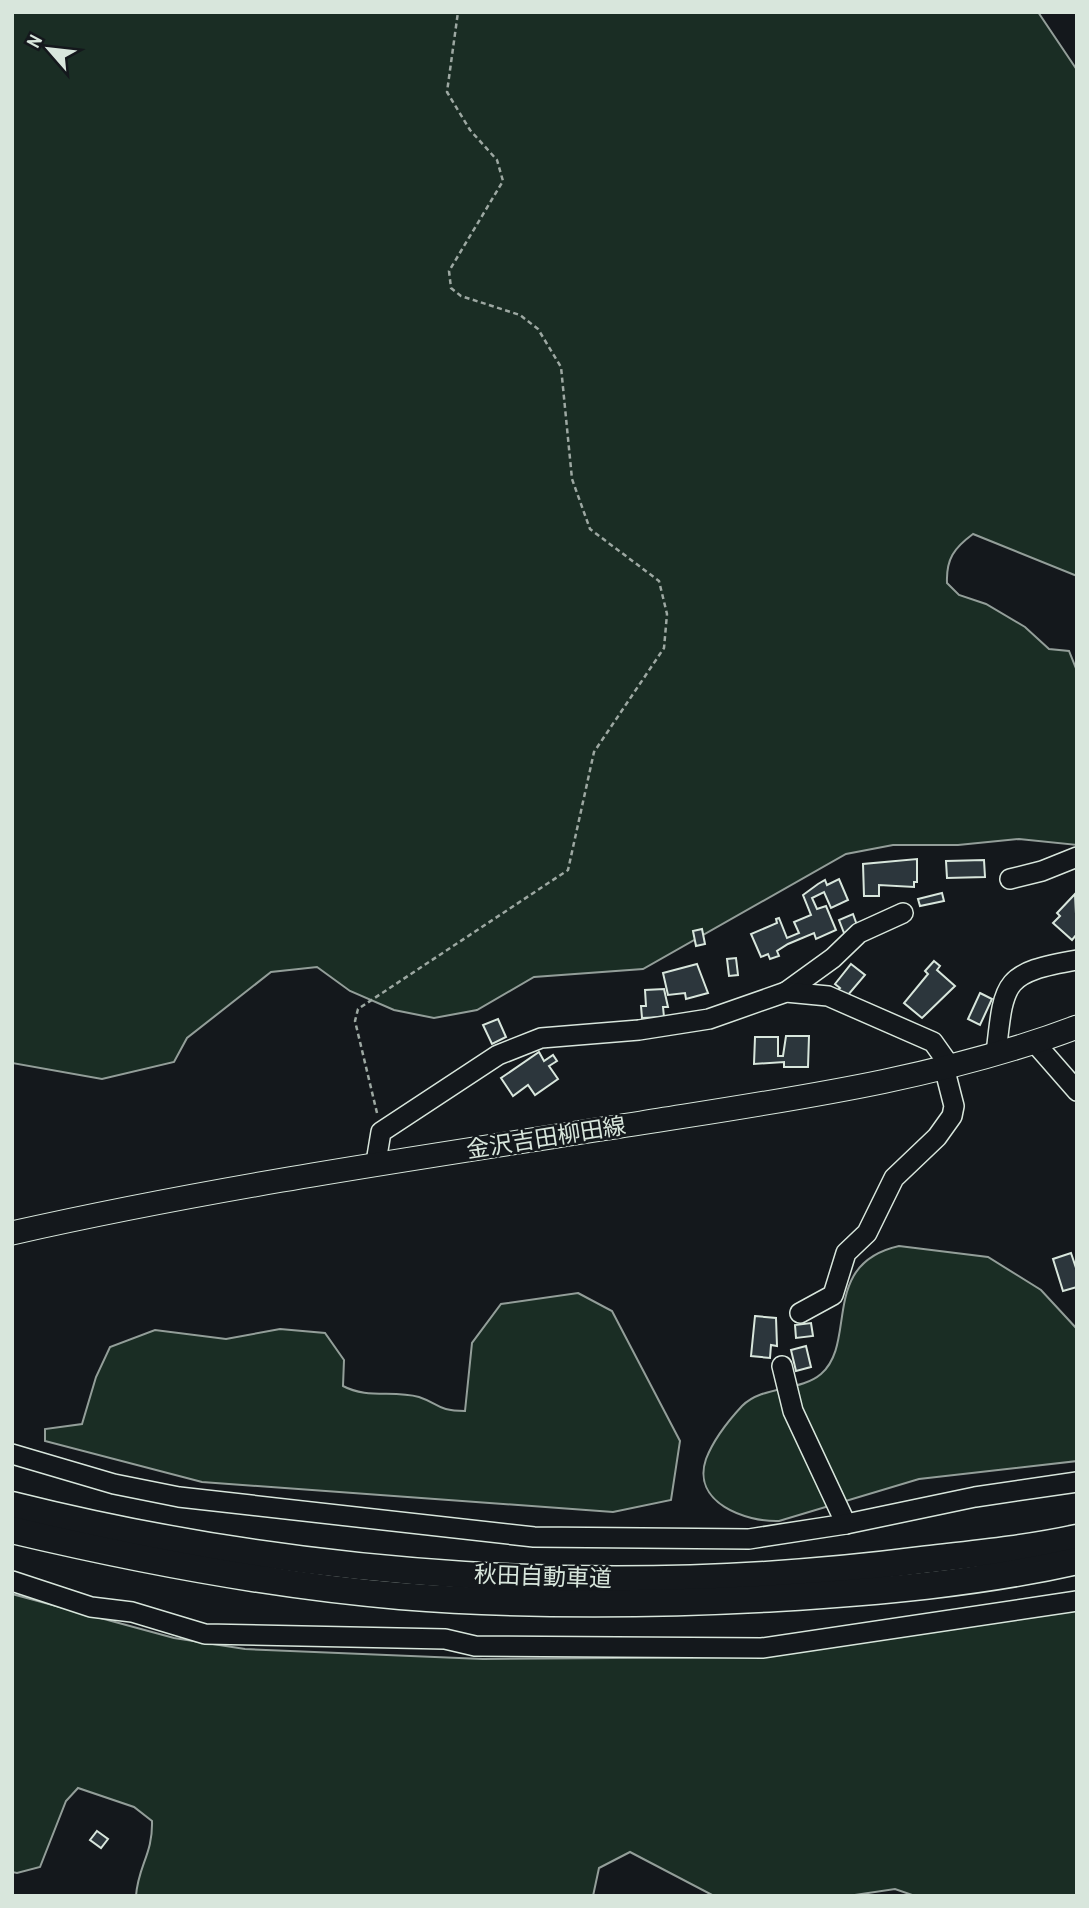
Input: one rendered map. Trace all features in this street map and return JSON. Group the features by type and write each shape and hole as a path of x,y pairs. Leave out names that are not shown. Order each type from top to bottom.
{"highway":[{"name":"秋田自動車道","path":"12,1505 103,1528 246,1553 405,1571 655,1581 855,1569 1077,1538"},
{"name":"秋田自動車道","path":"12,1530 97,1550 229,1574 374,1593 640,1604 857,1593 1077,1561"}],"main road":[{"name":"金沢吉田柳田線","path":"12,1233 103,1212 376,1162 766,1103 947,1066 1035,1043 1077,1027"}],"street":[{"path":"1010,879 1042,871 1077,857"},
{"path":"376,1162 381,1132 498,1055 541,1038 639,1030 709,1019 786,992 833,958 859,933 903,913"},
{"path":"996,1054 1000,1016 1011,984 1020,974 1035,967 1077,960"},
{"path":"786,992 828,996 933,1042 947,1066 954,1106 952,1116 937,1137 894,1178 867,1233 846,1253 833,1295 800,1313"},
{"path":"1035,1043 1077,1091"},
{"path":"782,1366 793,1411 846,1524"},
{"path":"12,1454 114,1484 179,1497 534,1537 749,1539 846,1524 975,1497 1077,1482"},
{"path":"12,1581 91,1607 132,1612 205,1634 445,1639 475,1646 762,1648 1077,1601"}],"path":[{"path":"381,1132 355,1021 358,1009 568,870 594,752 664,648 667,614 659,581 590,529 572,479 561,367 538,329 520,314 461,296 451,288 449,271 503,181 497,160 470,130 447,92 458,12"}],"green space":[{"path":"12,12 1038,12 1077,70 1077,576 973,534 953,555 948,567 947,583 959,595 986,604 1025,627 1049,649 1069,651 1077,671 1077,845 1019,839 958,845 893,845 846,854 643,969 534,977 477,1010 434,1018 394,1010 350,991 317,967 271,972 187,1038 174,1062 102,1079 12,1063"},
{"path":"899,1246 988,1257 1041,1290 1077,1329 1077,1461 919,1479 779,1521 752,1518 724,1507 706,1487 703,1474 706,1459 717,1438 742,1406 751,1399 771,1391 803,1384 821,1374 832,1360 838,1343 849,1286 858,1269 874,1255"},
{"path":"578,1293 612,1311 680,1441 671,1500 613,1512 202,1482 45,1441 45,1429 82,1424 96,1377 110,1347 155,1330 226,1339 280,1329 325,1333 344,1360 343,1386 361,1392 419,1397 444,1408 465,1411 472,1343 501,1304"},
{"path":"12,1594 174,1638 245,1649 483,1659 752,1657 1077,1610 1077,1896 915,1896 895,1889 848,1896 714,1896 630,1852 599,1868 593,1896 136,1896 139,1876 150,1842 152,1821 134,1807 78,1788 66,1801 40,1867 12,1872"}],"building":[{"path":"917,859 917,882 914,882 914,887 879,885 879,896 864,896 863,864"},
{"path":"984,860 985,877 947,878 946,861"},
{"path":"839,879 848,900 831,908 824,892 812,898 817,909 826,906 836,930 816,939 814,933 788,944 777,951 779,956 770,959 768,954 761,957 751,934 777,923 776,919 779,918 787,938 799,933 794,922 811,915 803,895 825,880 827,885"},
{"path":"942,893 944,901 920,906 918,899"},
{"path":"1075,894 1077,934 1072,940 1053,923 1060,916 1057,913"},
{"path":"853,914 858,928 844,933 839,920"},
{"path":"702,929 705,944 696,946 693,931"},
{"path":"736,958 738,975 729,976 727,959"},
{"path":"934,961 940,966 937,970 955,986 922,1018 904,1003 928,974 925,971"},
{"path":"697,964 708,993 686,999 685,993 668,995 663,973"},
{"path":"851,964 865,975 848,995 838,990 840,988 835,984"},
{"path":"664,989 668,1007 663,1007 664,1017 642,1018 641,1006 646,1006 645,990"},
{"path":"980,993 992,999 980,1025 968,1019"},
{"path":"498,1019 506,1037 492,1044 483,1025"},
{"path":"786,1036 809,1036 808,1067 784,1067 784,1062 754,1064 755,1037 778,1037 778,1056 783,1056"},
{"path":"539,1052 544,1061 553,1055 557,1061 549,1066 558,1079 535,1095 528,1085 513,1096 501,1078"},
{"path":"1071,1253 1077,1271 1077,1287 1063,1291 1053,1259"},
{"path":"755,1316 776,1318 777,1346 771,1345 770,1358 751,1356"},
{"path":"811,1323 813,1336 796,1338 795,1325"},
{"path":"806,1346 811,1367 796,1371 791,1350"},
{"path":"97,1831 108,1839 101,1848 90,1840"}]}
